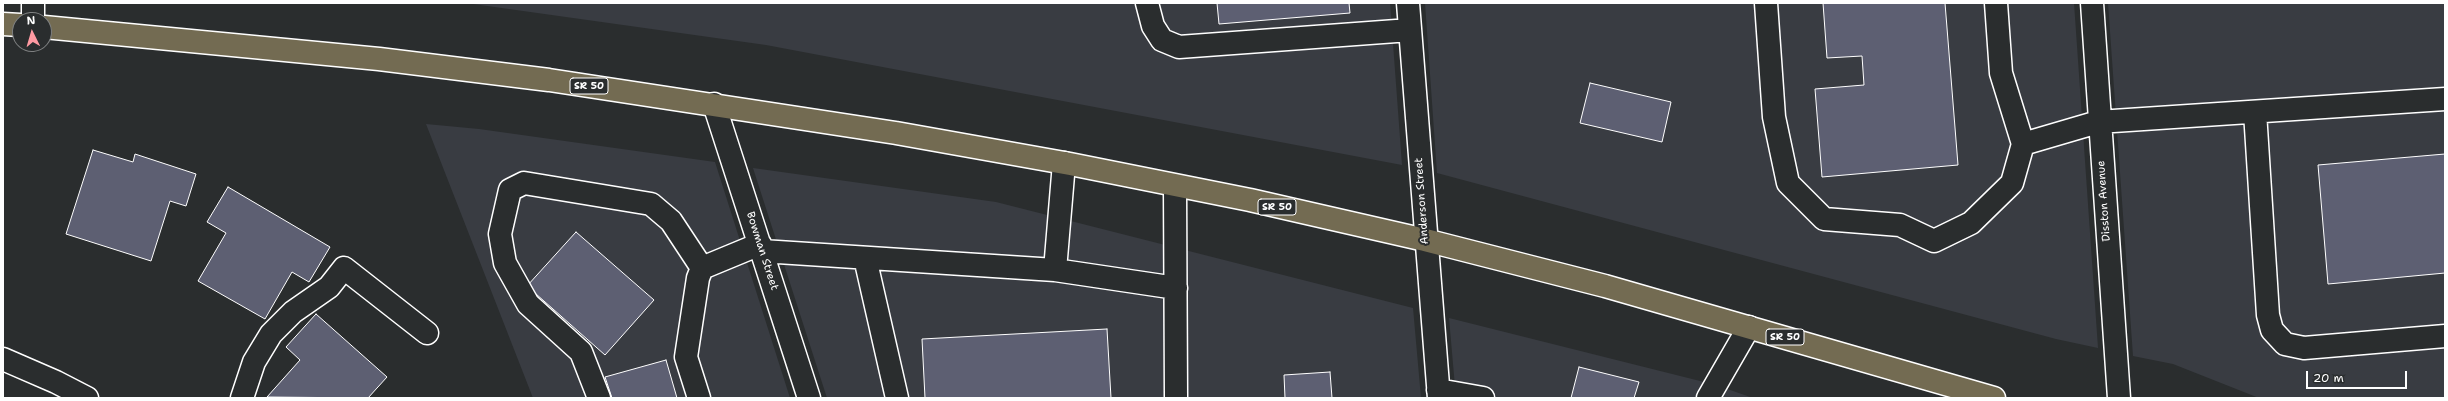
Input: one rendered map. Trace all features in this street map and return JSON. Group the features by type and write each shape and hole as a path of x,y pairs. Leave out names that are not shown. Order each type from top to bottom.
{"highway":[{"name":"SR 50","path":"52,28 379,59 549,80 896,133 1064,163 1425,240 1605,286 1994,398"}],"street":[{"path":"1148,3 1153,26 1162,40 1179,47 1410,30"},
{"name":"Anderson Street","path":"1408,3 1438,394"},
{"path":"1766,3 1774,117 1788,183 1824,219 1900,225 1934,241 1972,224 2012,183 2023,144 2001,73 1996,3"},
{"name":"Disston Avenue","path":"2092,3 2098,122 2119,398"},
{"path":"2023,144 2098,122 2445,99"},
{"name":"Bowman Street","path":"714,104 809,398"},
{"path":"2255,112 2268,315 2272,330 2285,344 2304,348 2445,336"},
{"path":"1055,270 1064,163"},
{"path":"599,398 581,352 528,304 505,263 500,234 510,190 524,183 651,204 671,221 702,268"},
{"path":"1175,186 1176,398"},
{"path":"700,398 686,357 698,278 702,268 761,248 865,258 1055,270 1176,288"},
{"path":"865,258 897,398"},
{"path":"242,398 254,362 271,334 293,312 329,287 344,268 427,333"},
{"path":"1708,398 1749,327"},
{"path":"3,359 56,382 87,398"},
{"path":"1438,394 1483,398"}],"shaded area":[{"path":"466,3 1390,3 1402,165 766,45"},
{"path":"1425,3 2074,3 2098,348 2056,339 1437,173"},
{"path":"2108,3 2445,3 2445,398 2259,398 2173,364 2133,356"},
{"path":"426,124 479,129 715,162 790,398 533,398"},
{"path":"753,168 996,202 1413,308 1421,398 827,398"},
{"path":"1449,318 1716,385 1753,398 1456,398"}],"building":[{"path":"1217,3 1349,3 1350,13 1219,24"},
{"path":"1823,3 1945,3 1958,165 1822,177 1815,89 1864,85 1862,56 1827,58"},
{"path":"1590,83 1671,102 1662,142 1580,123"},
{"path":"93,150 133,162 135,154 196,174 186,206 170,201 151,261 66,234"},
{"path":"2445,154 2445,273 2328,284 2318,165"},
{"path":"228,187 330,247 309,282 292,272 265,319 198,281 226,233 207,222"},
{"path":"576,232 654,300 605,355 527,286"},
{"path":"316,314 387,377 368,398 267,397 300,360 286,347"},
{"path":"1107,329 1111,398 925,398 922,339"},
{"path":"666,360 677,398 612,398 605,377"},
{"path":"1579,367 1639,382 1634,398 1571,398"},
{"path":"1330,372 1332,398 1285,398 1284,375"}]}
